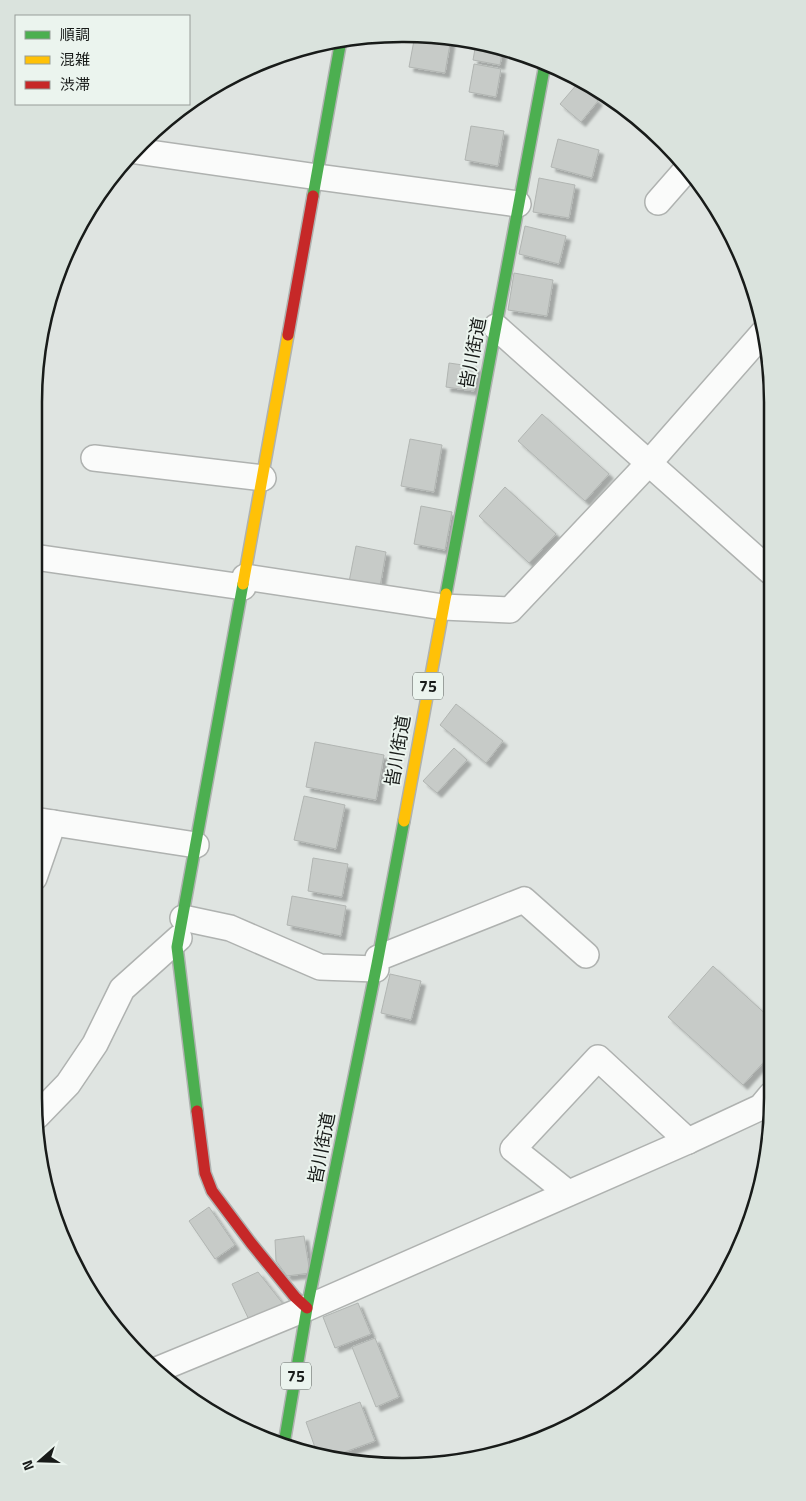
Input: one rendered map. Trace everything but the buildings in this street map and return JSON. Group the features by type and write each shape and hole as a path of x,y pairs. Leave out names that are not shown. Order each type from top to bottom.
{"main road":[{"path":"307,1308 295,1297 250,1243 212,1191 205,1172 178,947 318,177 340,48"},
{"name":"皆川街道","path":"285,1438 307,1308 377,963 544,71"}],"street":[{"path":"145,151 518,204"},
{"path":"658,202 682,175"},
{"path":"496,327 764,566"},
{"path":"42,558 442,607 510,610 649,463 758,339"},
{"path":"94,458 263,478"},
{"path":"44,821 196,845"},
{"path":"43,1110 68,1084 95,1044 122,989 181,928 230,928 320,966 377,963 524,900 586,954"},
{"path":"568,1193 513,1149 598,1058 688,1141"},
{"path":"163,1367 307,1308 764,1108"}],"traffic: fast":[{"path":"313,196 340,48"},
{"path":"446,594 544,71"},
{"path":"197,1111 177,947 243,584"},
{"path":"285,1438 307,1308 404,821"}],"traffic: slow":[{"path":"243,584 288,335"},
{"path":"404,821 446,594"}],"traffic: jam":[{"path":"288,335 313,196"},
{"path":"197,1111 205,1173 212,1191 251,1243 295,1297 307,1308"}]}
